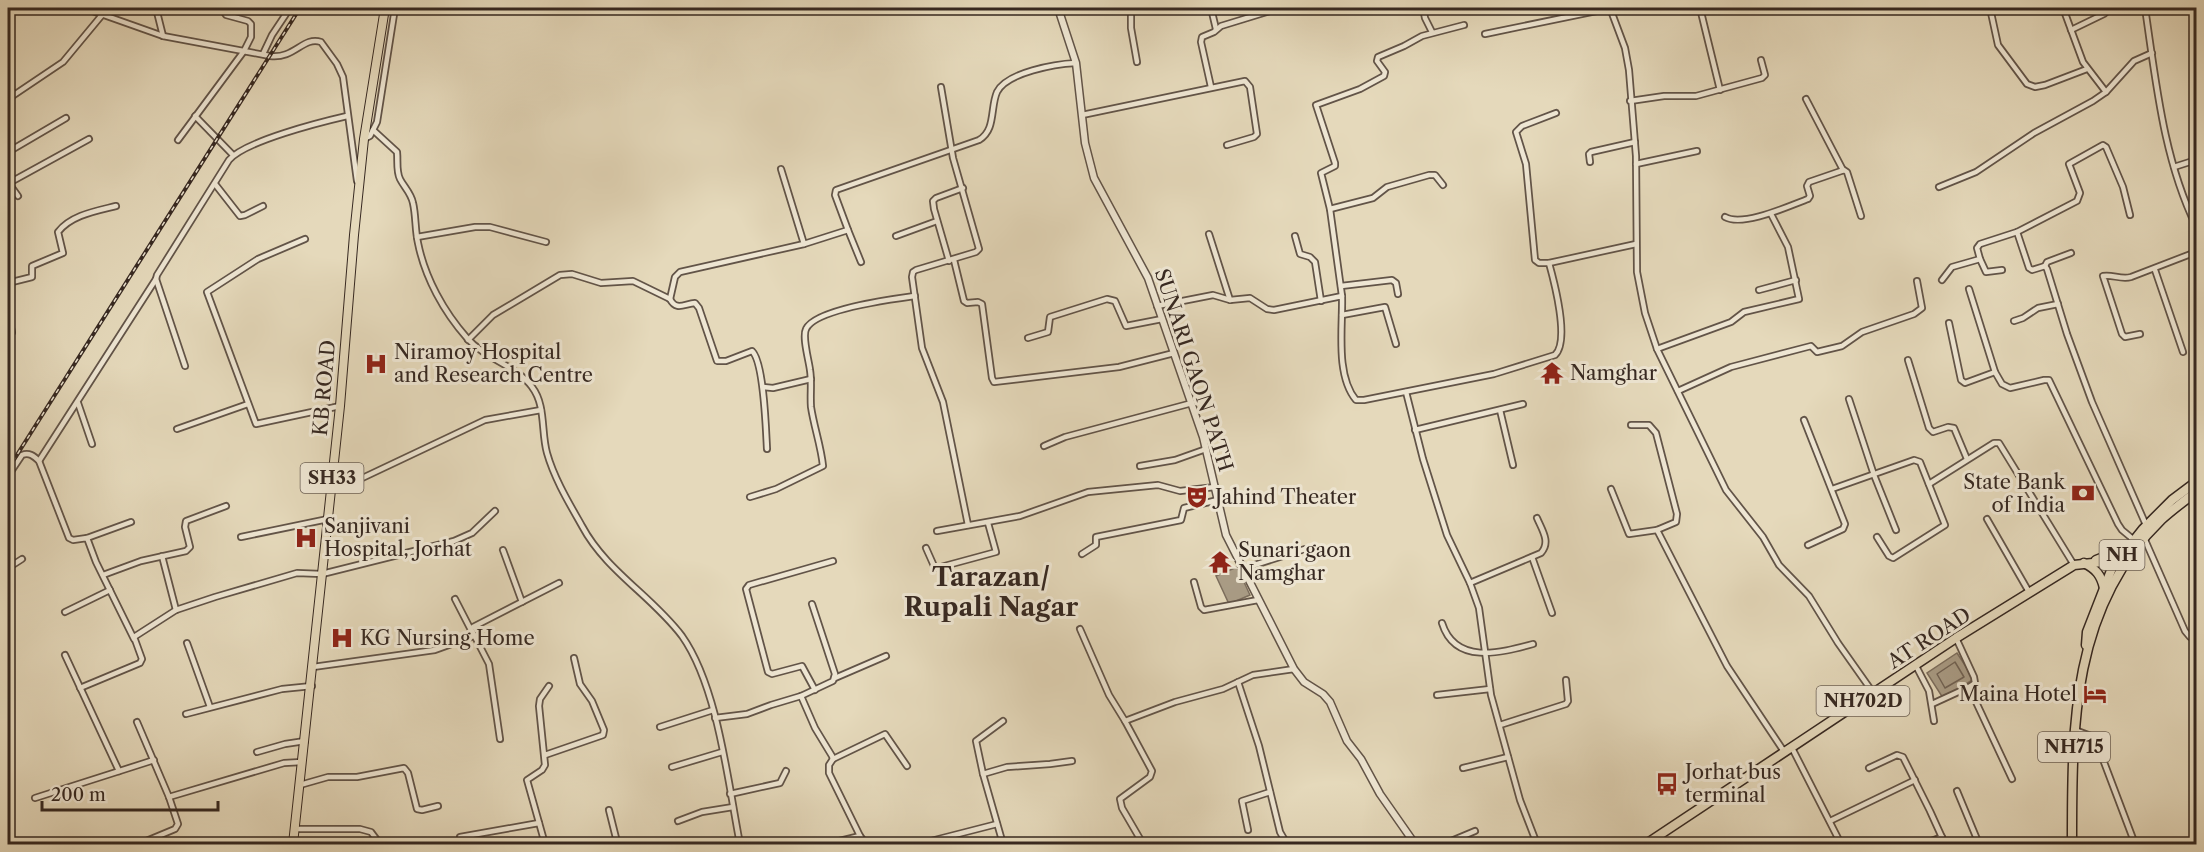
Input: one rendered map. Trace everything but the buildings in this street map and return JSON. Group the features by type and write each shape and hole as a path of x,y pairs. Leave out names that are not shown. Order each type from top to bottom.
{"highway":[{"name":"NH","path":"2086,651 2087,632 2104,588 2131,543 2172,500 2196,482"},
{"name":"NH","path":"2086,651 2116,567 2171,511 2196,492"},
{"path":"2084,562 2105,557 2131,543"},
{"path":"2084,562 2101,576 2104,588"},
{"name":"AT ROAD","path":"1646,844 1956,638 2074,565 2084,562 2102,562 2116,567"},
{"name":"NH715","path":"2072,844 2075,730 2086,651"}],"main road":[{"name":"KB ROAD","path":"293,844 312,686 364,140 385,8"}],"street":[{"path":"84,8 164,36 263,54 284,56 312,41 321,42 340,70 359,192"},
{"path":"156,8 164,36"},
{"path":"178,140 244,51 251,37 251,24 248,21 226,15 221,8"},
{"path":"263,54 272,35 290,8"},
{"path":"364,140 370,136 377,122 395,8"},
{"path":"1058,10 1078,8"},
{"path":"1131,8 1131,28 1137,62"},
{"path":"1211,8 1216,29"},
{"path":"1211,87 1201,39 1221,26 1280,8"},
{"path":"1423,8 1432,32"},
{"path":"1485,34 1610,8 1628,59 1635,142 1636,244 1640,292 1657,349 1726,490 1757,528 1779,565 1809,596 1838,643 1874,694"},
{"path":"1700,8 1720,90"},
{"path":"1990,8 1998,45 2027,84 2036,87 2045,85 2087,69"},
{"path":"2063,8 2087,69 2106,92"},
{"path":"2071,30 2104,14 2111,8"},
{"path":"2147,8 2161,107 2174,167 2196,226"},
{"name":"SUNARI GAON PATH","path":"1058,10 1076,63 1085,143 1094,178 1141,264 1162,319 1206,449 1226,535 1294,669 1304,682 1323,694 1330,702 1345,736 1380,795 1415,844"},
{"path":"8,99 63,62 102,15"},
{"path":"1464,25 1432,32 1377,58 1377,62 1385,72 1384,76 1360,89 1316,104 1335,163 1335,166 1321,173 1330,209 1341,286 1342,352 1353,396 1356,400 1364,400 1407,392 1494,374 1555,355 1562,339 1558,301 1549,262"},
{"path":"1939,187 1976,172 2034,133 2106,92 2129,65 2152,53"},
{"path":"1630,100 1664,96 1689,97 1764,77 1761,60"},
{"path":"861,262 835,195 836,190 980,140 987,133 996,95 1004,84 1040,69 1076,63"},
{"path":"1082,115 1211,87 1247,82 1250,87 1257,134 1227,145"},
{"path":"941,87 952,151 979,249 976,252 913,272 922,348 943,402 968,525"},
{"path":"1806,99 1843,171 1847,173 1861,216"},
{"path":"1556,113 1522,126 1516,132 1526,164 1534,257 1539,263 1549,262 1636,244"},
{"path":"195,116 233,155"},
{"path":"39,462 233,155 303,128 347,116"},
{"path":"8,152 66,118"},
{"path":"373,130 397,152 399,176 413,203 419,249 439,300 448,315 468,340 530,384 537,394 549,460 582,527 605,560 632,584 681,636 704,679 715,718 740,844"},
{"path":"18,196 8,183 89,139"},
{"path":"1590,162 1591,152 1635,142"},
{"path":"2002,270 1986,272 1977,248 1980,244 2017,232 2078,201 2080,193 2069,164 2103,145 2116,170 2130,215"},
{"path":"1636,164 1696,151"},
{"path":"2174,167 2196,160"},
{"path":"781,169 804,244"},
{"path":"1725,217 1733,220 1771,214 1808,199 1810,196 1807,186 1809,182 1843,171"},
{"path":"1330,209 1373,198 1387,187 1432,174 1443,185"},
{"path":"215,184 240,216 263,206"},
{"path":"963,188 933,201 937,221 964,301 982,304 994,382 1119,367 1174,353"},
{"path":"8,283 32,277 32,266 63,253 59,235 61,229 83,214 116,206"},
{"path":"1657,349 1731,322 1744,312 1797,300 1799,295 1785,238 1771,214"},
{"path":"896,236 937,221"},
{"path":"417,237 476,227 490,227 546,242"},
{"path":"670,299 675,277 680,272 804,244 848,230"},
{"path":"2017,232 2029,268 2032,270 2071,254"},
{"path":"1209,234 1230,300"},
{"path":"1295,236 1299,252 1310,256 1315,262 1321,300"},
{"path":"305,239 258,260 207,292 254,422 260,425 340,406"},
{"path":"2140,334 2125,337 2121,334 2103,276 2126,278 2155,270 2196,252"},
{"path":"1942,280 1952,267 1980,259"},
{"path":"2045,266 2092,402 2146,525"},
{"path":"2155,270 2183,352"},
{"path":"468,340 493,315 554,278 567,274 602,284 633,281 670,299 677,307 691,303 698,305 717,361 722,362 754,352 762,387 767,449"},
{"path":"156,279 185,366"},
{"path":"1341,286 1392,280 1396,283 1398,294"},
{"path":"1759,290 1796,280"},
{"path":"1678,391 1731,367 1811,346 1818,352 1842,346 1862,333 1914,314 1922,308 1917,281"},
{"path":"1970,289 1995,372 2002,384 2010,388 2049,380 2118,524 2131,543"},
{"path":"750,496 776,489 824,466 812,410 805,330 810,324 839,310 915,296"},
{"path":"1157,306 1209,296 1230,300 1250,298 1271,310 1342,296"},
{"path":"1028,338 1049,331 1048,319 1050,317 1107,299 1115,302 1126,326 1162,319"},
{"path":"2014,321 2028,316 2038,308 2058,304"},
{"path":"1342,315 1385,307 1396,344"},
{"path":"8,314 12,332"},
{"path":"1949,322 1963,382 1968,383 1995,372"},
{"path":"1908,360 1929,428 1933,432 1948,427 1954,428 1967,459"},
{"path":"762,387 811,379"},
{"path":"1407,392 1415,430 1447,536 1470,583 1481,619 1490,689 1520,800 1537,844"},
{"path":"1848,399 1896,530"},
{"path":"78,403 92,444"},
{"path":"1044,446 1065,437 1192,403"},
{"path":"177,429 248,404"},
{"path":"1415,430 1523,404"},
{"path":"331,487 348,484 485,420 541,410"},
{"path":"1500,410 1513,465"},
{"path":"1804,420 1845,527 1808,544"},
{"path":"1611,489 1629,534 1657,530 1673,524 1677,518 1658,437 1649,424 1631,425"},
{"path":"1929,484 1994,443 1999,443 2074,565"},
{"path":"1140,466 1175,460 1206,449"},
{"path":"8,477 21,455 28,453 39,462 69,538 73,540 87,538 131,522"},
{"path":"1832,489 1916,460 1920,462 1945,521 1944,527 1893,558 1889,556 1877,537"},
{"path":"937,531 1020,516 1088,492 1158,485 1180,491 1215,487"},
{"path":"1082,554 1096,545 1096,537 1181,520 1184,518 1185,508 1218,500"},
{"path":"103,576 132,564 189,549 186,521 226,506"},
{"path":"134,639 136,634 176,610 297,573 322,574 463,537 472,533 495,512"},
{"path":"1470,583 1541,553 1546,545 1537,518"},
{"path":"241,537 328,519"},
{"path":"1987,519 2030,592"},
{"path":"926,548 937,568 996,552 988,523"},
{"path":"1657,530 1722,657 1789,751 1841,844"},
{"path":"80,688 140,663 141,657 87,538"},
{"path":"2145,538 2185,631 2190,637 2196,639"},
{"path":"503,549 522,602"},
{"path":"1242,569 1305,549"},
{"path":"162,556 176,610"},
{"path":"1532,557 1552,613"},
{"path":"8,568 22,559"},
{"path":"815,690 802,666 772,674 768,672 746,589 749,585 833,561"},
{"path":"1194,582 1201,608 1204,610 1258,600"},
{"path":"473,634 473,627 559,583"},
{"path":"65,612 110,590"},
{"path":"455,599 489,664 501,739"},
{"path":"812,604 836,678"},
{"path":"1442,623 1452,643 1467,650 1501,651 1533,644"},
{"path":"1080,629 1109,695 1152,771 1150,777 1120,799 1122,808 1143,844"},
{"path":"313,667 435,650 453,645 473,634"},
{"path":"1932,704 1975,683 1956,638"},
{"path":"187,643 210,707"},
{"path":"65,655 119,771"},
{"path":"715,718 743,716 801,696 886,656"},
{"path":"545,755 603,735 604,730 592,701 580,684 574,658"},
{"path":"1916,666 1927,685 1934,721"},
{"path":"1125,720 1175,702 1223,689 1253,675 1294,669"},
{"path":"1500,725 1566,704 1568,701 1566,680"},
{"path":"1238,682 1259,746 1280,832 1287,844"},
{"path":"186,714 288,688 312,686"},
{"path":"545,844 527,780 544,767 545,755 538,706 549,686"},
{"path":"1970,687 2012,779"},
{"path":"1437,695 1490,689"},
{"path":"801,696 815,728 833,759"},
{"path":"660,727 713,710"},
{"path":"137,722 178,822 178,827 139,844"},
{"path":"1003,722 976,741 1003,844"},
{"path":"2075,730 2091,736 2096,741 2135,844"},
{"path":"866,844 829,773 829,765 833,759 885,734 907,766"},
{"path":"257,752 305,741"},
{"path":"672,767 722,752"},
{"path":"1869,768 1900,755 1915,780 1945,844"},
{"path":"1462,768 1508,757"},
{"path":"35,798 154,760"},
{"path":"983,774 1007,767 1072,761"},
{"path":"169,796 284,763 303,762"},
{"path":"300,785 328,777 357,777 404,768 408,773 417,809 438,806"},
{"path":"730,794 780,783 786,771"},
{"path":"1830,821 1915,780"},
{"path":"1957,791 1979,844"},
{"path":"1248,830 1242,801 1270,792"},
{"path":"678,821 710,810 733,807"},
{"path":"609,810 616,844"},
{"path":"460,837 539,823"},
{"path":"919,844 997,824"},
{"path":"295,829 366,830 380,844"},
{"path":"1444,844 1475,831"},
{"path":"826,844 860,836"},
{"path":"1923,844 1942,837"}],"water":[{"path":"1237,567 1250,595 1229,604 1216,576"},
{"path":"1957,653 1974,679 1943,698 1927,673"}],"railway":[{"path":"8,469 300,8"}],"place":[{"name":"Niramoy Hospital and Research Centre","path":"376,364"},
{"name":"Namghar","path":"1552,373"},
{"name":"State Bank of India","path":"2083,493"},
{"name":"Jahind Theater","path":"1197,497"},
{"name":"Sanjivani Hospital, Jorhat","path":"306,538"},
{"name":"Sunari gaon Namghar","path":"1220,562"},
{"name":"KG Nursing Home","path":"342,638"},
{"name":"Maina Hotel","path":"2095,694"},
{"name":"Jorhat bus terminal","path":"1667,784"}],"district":[{"name":"Tarazan/ Rupali Nagar","path":"991,592"}]}
